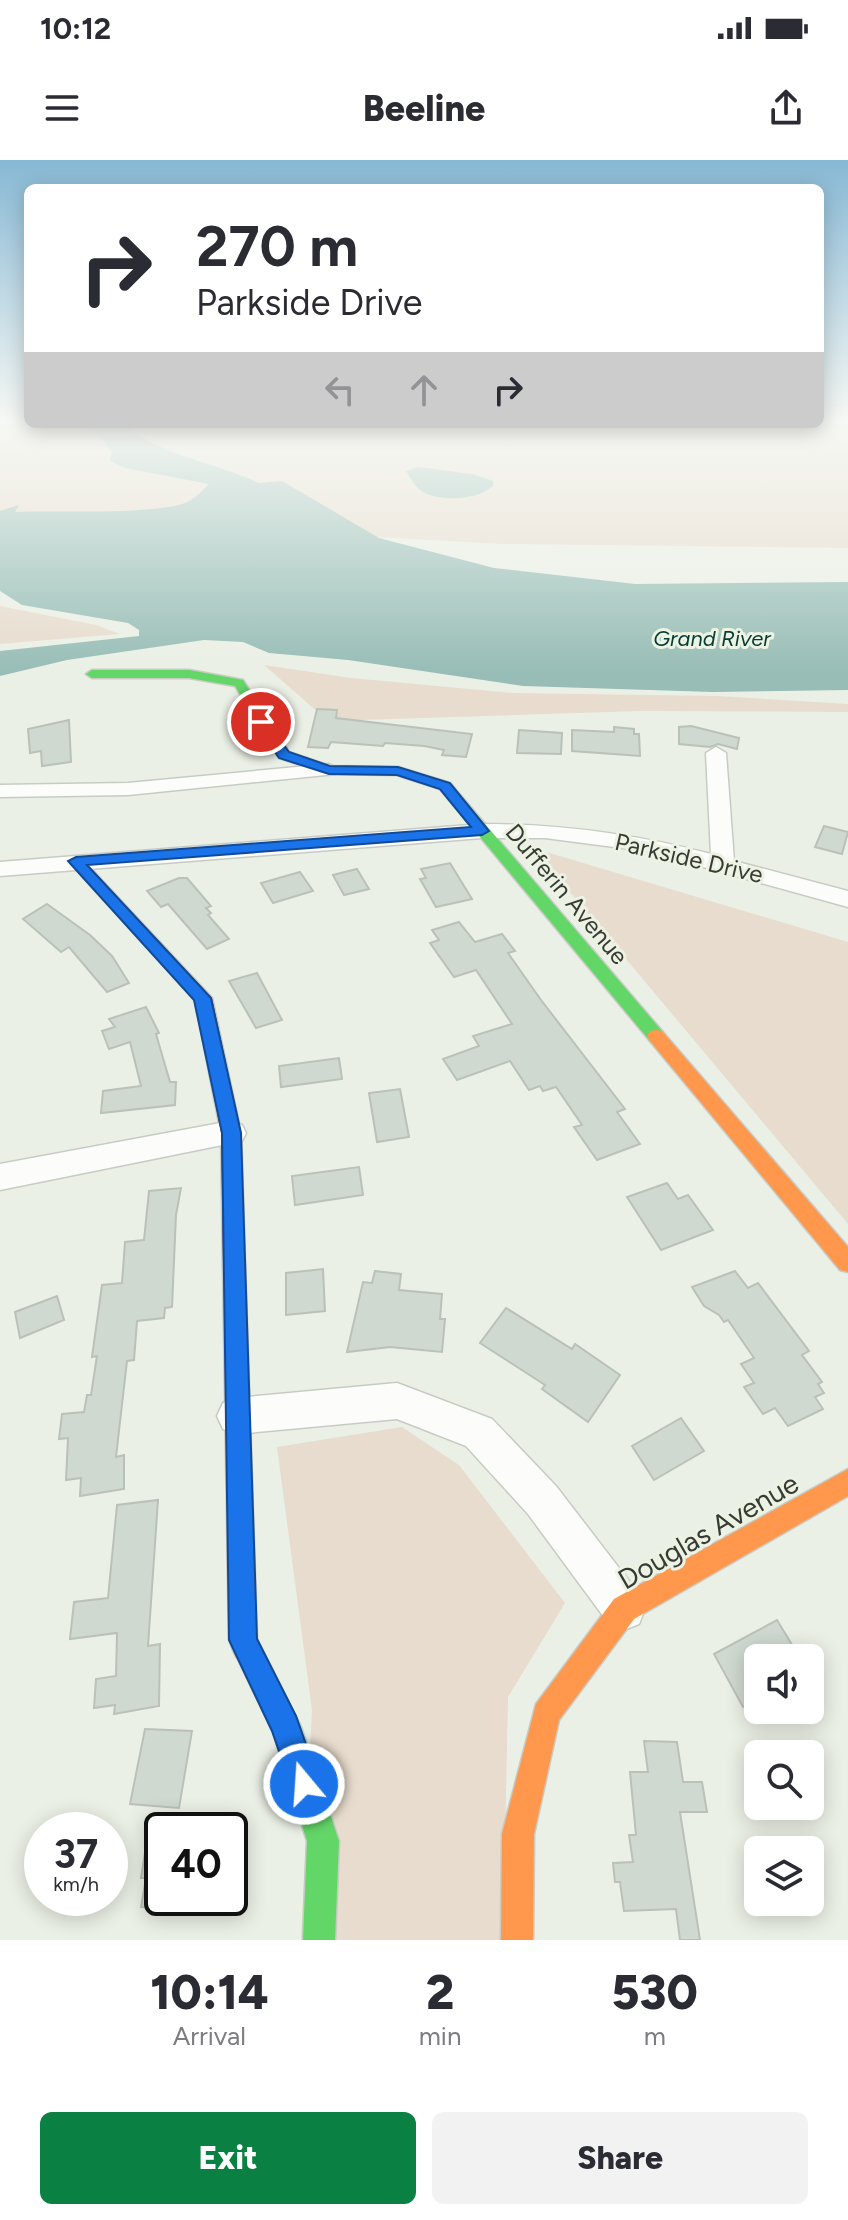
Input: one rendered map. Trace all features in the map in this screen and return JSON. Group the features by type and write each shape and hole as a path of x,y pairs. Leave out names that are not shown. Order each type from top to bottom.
{"street":[{"name":"Dufferin Avenue","path":"92,674 189,674 239,683 284,755 329,770 398,771 445,786 848,1263"},
{"path":"716,753 723,863"},
{"path":"0,791 128,789 329,770"},
{"name":"Parkside Drive","path":"0,869 482,831 545,831 647,844 848,899"},
{"path":"76,861 203,998 231,1133 243,1640 286,1727 323,1841 319,1940"},
{"path":"0,1177 231,1133"},
{"path":"236,1416 397,1401 479,1432 542,1500 624,1609"},
{"name":"Douglas Avenue","path":"517,1940 518,1834 546,1714 624,1609 848,1482"}],"shaded area":[{"path":"0,506 848,506 848,548 503,544 0,516"},
{"path":"0,606 96,625 120,634 0,644"},
{"path":"264,665 351,678 513,693 718,696 848,704 848,712 639,711 328,721"},
{"path":"533,848 848,942 848,1224"},
{"path":"402,1427 459,1465 565,1603 508,1697 503,1940 301,1940 312,1710 277,1447"}],"water":[{"name":"Grand River","path":"16,506 18,506 15,512 325,506 379,538 494,568 635,584 848,582 848,690 713,692 523,686 348,660 269,653 243,642 204,640 67,660 0,676 0,651 139,636 139,630 128,623 22,605 0,591 0,511"}],"building":[{"path":"317,709 337,710 336,718 472,734 466,757 442,755 444,750 424,746 385,743 383,746 331,742 328,748 308,747"},
{"path":"69,720 71,762 42,766 41,751 30,753 28,729"},
{"path":"691,726 739,738 737,749 718,744 710,747 679,744 679,727"},
{"path":"614,727 634,729 634,734 639,734 640,756 572,751 572,730 614,732"},
{"path":"519,730 562,733 561,754 517,753"},
{"path":"824,826 848,832 842,854 815,847"},
{"path":"450,863 472,899 436,907 420,879 426,878 421,869"},
{"path":"357,869 369,889 344,895 333,875"},
{"path":"300,872 313,891 273,903 261,883"},
{"path":"179,878 187,878 211,906 206,908 211,913 208,915 229,939 207,949 168,904 161,907 147,891"},
{"path":"47,904 90,935 112,956 129,983 107,992 69,947 61,952 23,919"},
{"path":"459,922 475,942 502,934 515,951 508,953 541,1000 625,1109 617,1112 640,1144 597,1160 574,1127 582,1125 556,1087 543,1091 540,1086 529,1090 510,1061 457,1080 443,1059 479,1046 473,1036 512,1024 476,970 454,977 430,943 439,940 432,930"},
{"path":"257,973 282,1020 256,1028 229,981"},
{"path":"146,1007 159,1033 156,1034 170,1082 176,1082 175,1105 101,1113 103,1091 141,1086 130,1042 109,1049 102,1031 115,1027 109,1019"},
{"path":"339,1058 342,1079 281,1087 279,1066"},
{"path":"400,1089 409,1137 377,1142 369,1093"},
{"path":"359,1167 363,1195 295,1205 292,1176"},
{"path":"667,1183 678,1199 688,1195 713,1230 661,1250 627,1197"},
{"path":"181,1188 176,1215 172,1307 165,1308 164,1318 137,1321 134,1360 127,1361 116,1457 124,1455 124,1489 80,1496 81,1478 66,1480 68,1438 59,1439 62,1414 84,1412 87,1395 91,1395 97,1356 92,1357 102,1285 122,1283 125,1242 144,1240 149,1191"},
{"path":"323,1269 325,1311 286,1315 286,1273"},
{"path":"375,1271 401,1274 399,1290 442,1294 440,1319 445,1319 442,1352 390,1347 347,1352 363,1282 372,1283"},
{"path":"735,1271 748,1288 758,1283 809,1351 802,1355 822,1382 818,1384 824,1393 815,1397 823,1409 788,1426 775,1408 763,1414 744,1387 754,1383 741,1364 754,1358 728,1320 724,1322 704,1306 692,1287"},
{"path":"57,1296 64,1320 20,1338 15,1312"},
{"path":"506,1308 572,1349 575,1344 620,1375 588,1422 542,1389 545,1385 480,1343"},
{"path":"681,1418 704,1451 654,1480 632,1446"},
{"path":"158,1500 148,1646 160,1644 159,1706 114,1714 115,1705 94,1708 96,1679 116,1676 117,1633 70,1639 74,1602 108,1598 117,1505"},
{"path":"777,1620 792,1644 744,1644 743,1707 714,1654"},
{"path":"145,1729 192,1731 179,1808 130,1804"},
{"path":"644,1741 677,1742 683,1782 702,1782 707,1812 680,1812 700,1940 680,1940 676,1909 624,1911 620,1882 615,1882 613,1863 633,1862 629,1835 636,1835 630,1772 648,1772"}],"traffic: fast":[{"path":"92,674 189,674 239,683 284,755 329,770 398,771 445,786 656,1036"},
{"path":"246,1647 286,1727 323,1841 319,1940"}],"traffic: slow":[{"path":"656,1036 848,1263"},
{"path":"234,1265 243,1640 246,1647"},
{"path":"517,1940 518,1834 546,1714 624,1609 848,1482"}],"traffic: jam":[{"path":"76,861 203,998 231,1133 234,1265"}],"route":[{"path":"261,722 284,755 329,770 398,771 445,786 482,831 76,861 203,998 231,1133 243,1640 286,1727 304,1784"}]}
